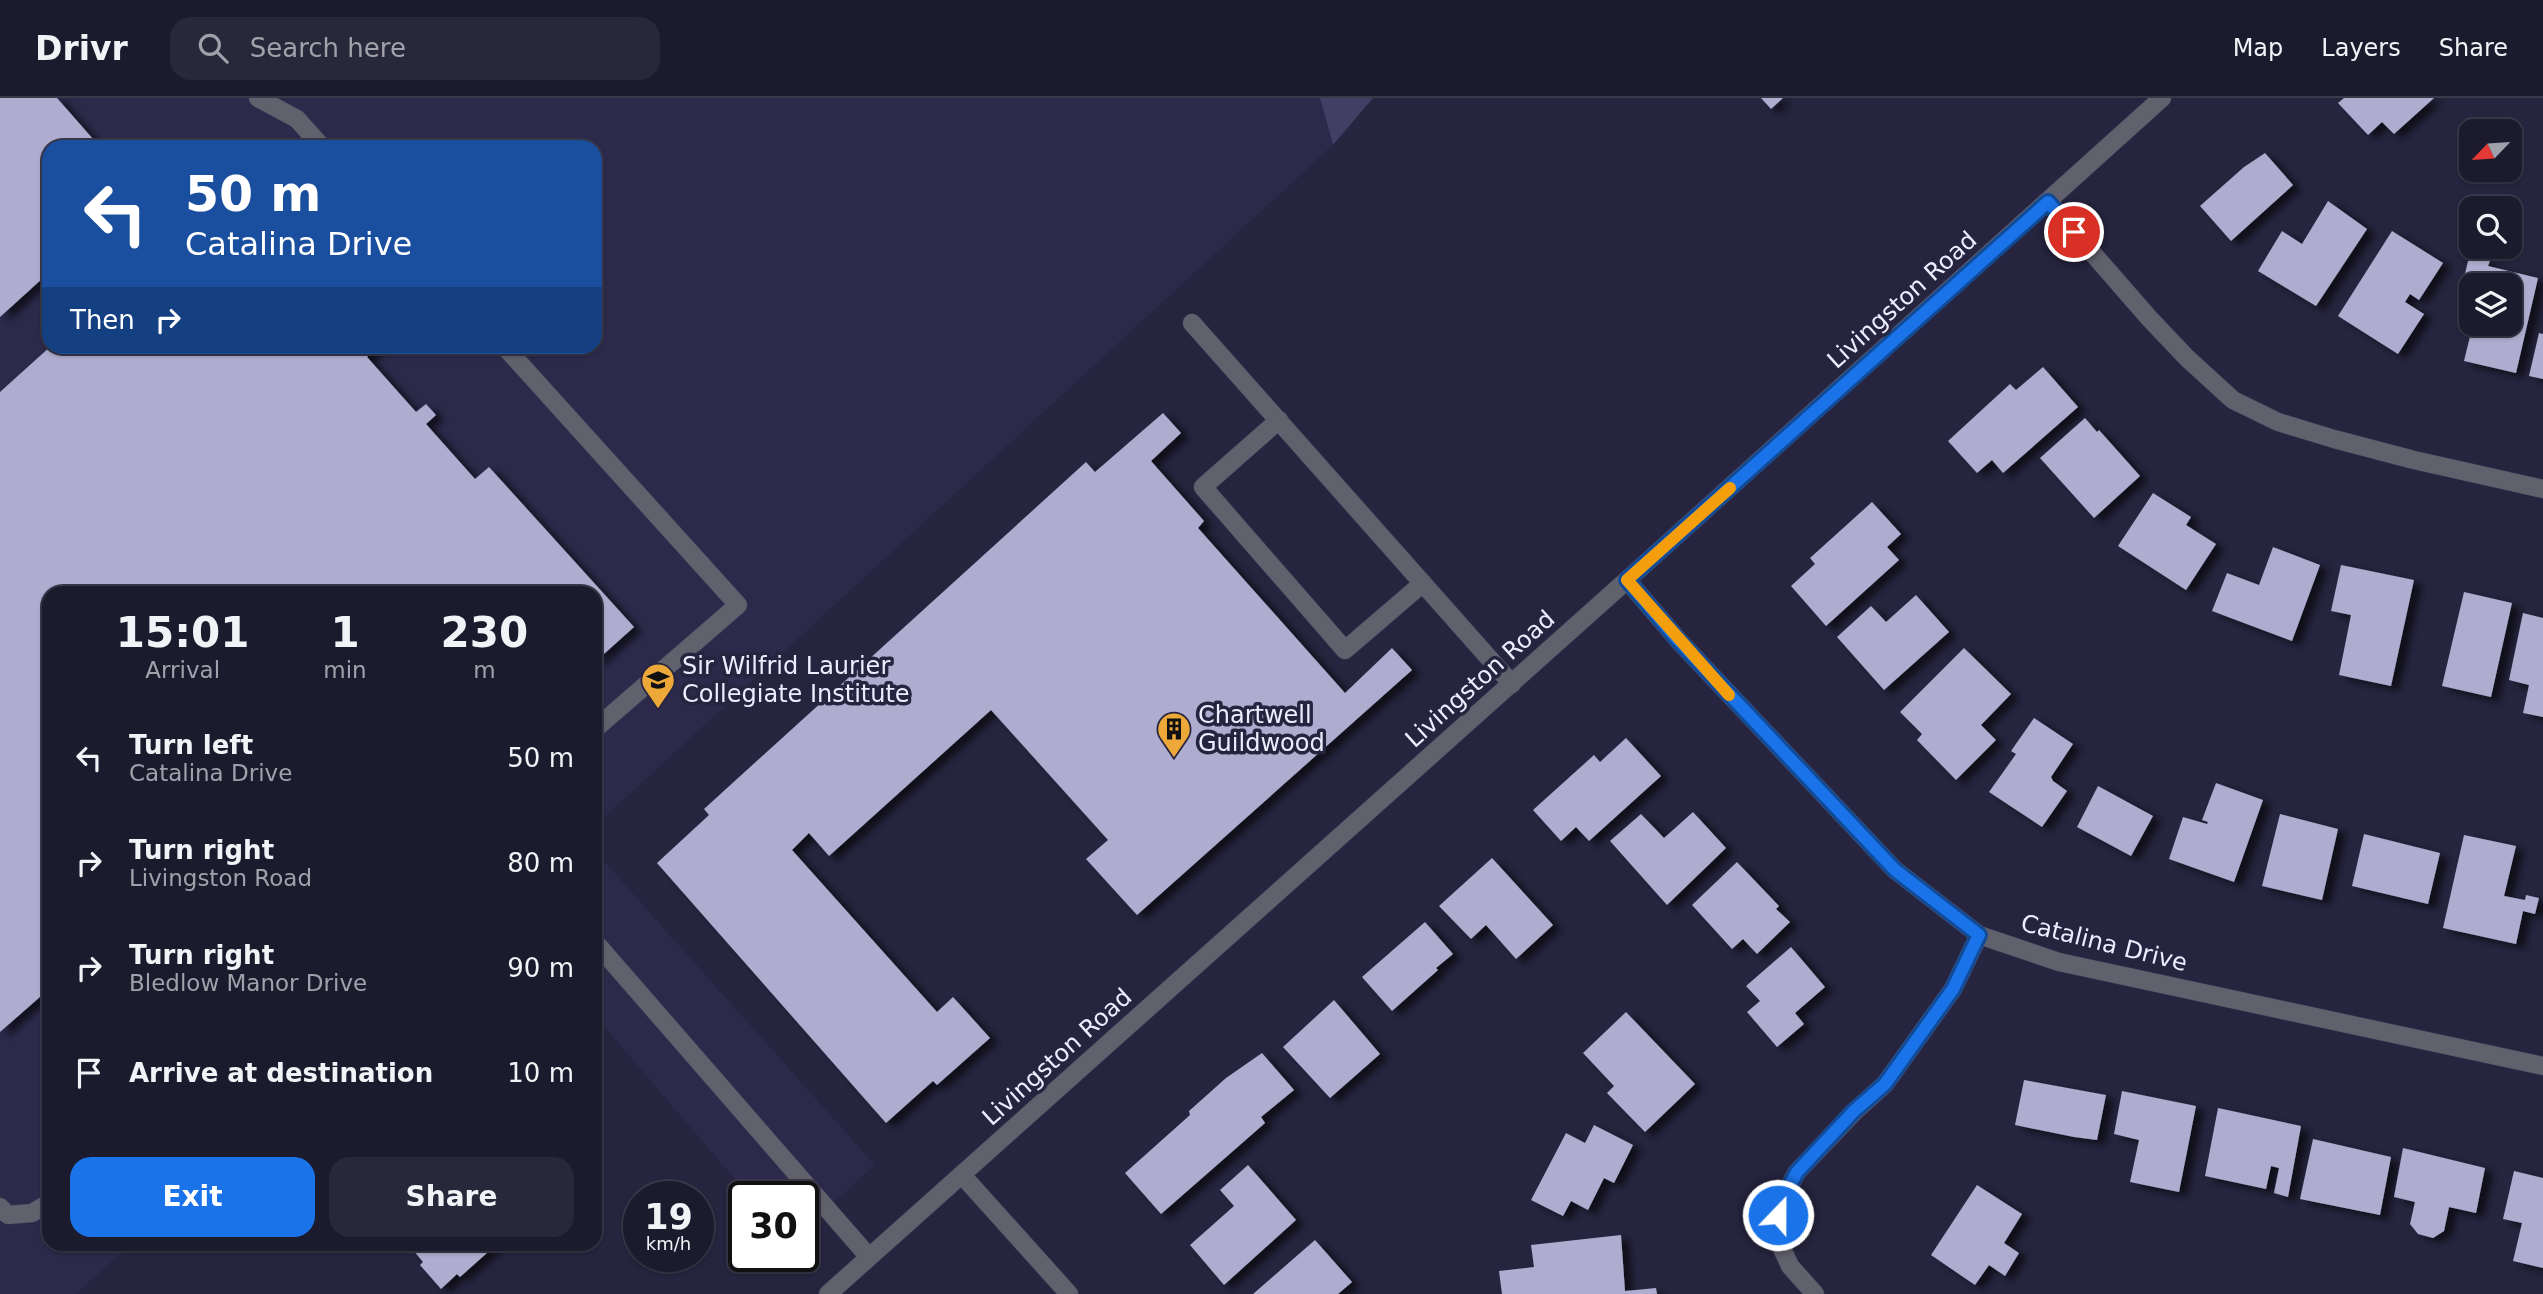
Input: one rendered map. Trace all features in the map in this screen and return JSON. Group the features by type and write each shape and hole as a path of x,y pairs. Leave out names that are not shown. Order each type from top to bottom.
{"street":[{"path":"258,98 296,119 316,140"},
{"name":"Livingston Road","path":"828,1294 1512,684 2162,98"},
{"path":"2048,202 2149,318 2233,400 2278,422 2334,439 2543,489"},
{"path":"1192,323 1512,684"},
{"path":"511,354 738,605 602,723"},
{"path":"1279,420 1203,487 1345,650 1423,583"},
{"name":"Catalina Drive","path":"1627,580 1679,641 1895,870 1979,935 2059,962 2543,1066"},
{"path":"1815,1294 1790,1266 1774,1231 1782,1200 1797,1172 1854,1111 1885,1084 1953,989 1979,935"},
{"path":"602,950 869,1257"},
{"path":"962,1175 1069,1294"},
{"path":"0,1206 8,1214 33,1213 42,1207"}],"shaded area":[{"name":"Sir Wilfrid Laurier Collegiate Institute","path":"0,98 1320,98 1333,145 602,820 602,586 42,586 42,1251 123,1251 76,1294 0,1294"},
{"path":"1320,98 1373,98 1333,145"},
{"path":"602,859 875,1165 819,1216 819,1181 736,1181 602,1024"}],"building":[{"path":"0,98 57,98 94,140 42,140 42,279 0,317"},
{"path":"1761,98 1783,98 1771,109"},
{"path":"2344,98 2434,98 2394,134 2382,122 2368,135 2338,103"},
{"path":"2265,153 2293,185 2231,241 2200,206 2244,167"},
{"path":"2328,201 2367,229 2316,306 2258,271 2282,231 2302,244"},
{"path":"2392,231 2443,263 2419,300 2410,294 2405,302 2424,314 2398,354 2338,316"},
{"path":"2470,261 2490,261 2488,266 2517,273 2465,273"},
{"path":"2522,274 2538,278 2516,373 2464,361 2470,336 2522,336"},
{"path":"2539,333 2543,334 2543,379 2529,376"},
{"path":"42,354 370,354 367,357 416,412 426,404 436,415 426,424 475,479 489,467 597,586 42,586 42,995 0,1032 0,392"},
{"path":"2043,367 2078,407 2003,473 1992,460 1977,473 1948,441 2010,384 2016,390"},
{"name":"Chartwell Guildwood","path":"1163,413 1181,433 1151,461 1204,521 1198,528 1345,693 1392,648 1412,670 1137,915 1086,859 1108,840 991,710 829,856 809,833 792,850 937,1012 953,997 990,1038 937,1085 933,1081 886,1123 657,863 709,815 704,809 1086,462 1095,472"},
{"path":"2085,418 2140,476 2094,518 2040,458"},
{"path":"2153,493 2191,517 2186,525 2216,544 2186,590 2118,546"},
{"path":"1872,502 1901,534 1887,547 1899,560 1826,626 1791,586 1815,564 1810,558"},
{"path":"2273,547 2320,565 2292,641 2212,611 2227,573 2259,585"},
{"path":"2341,565 2414,580 2391,686 2339,675 2351,615 2331,611"},
{"path":"602,592 634,627 602,656"},
{"path":"2464,592 2512,603 2491,697 2442,686"},
{"path":"1916,595 1949,632 1884,690 1837,637 1871,606 1886,622"},
{"path":"2523,613 2543,618 2543,717 2523,713 2529,685 2509,680"},
{"path":"1964,648 2011,694 1981,725 1996,740 1956,780 1917,740 1922,734 1900,712"},
{"path":"2034,718 2073,744 2051,777 2067,791 2042,827 1989,792 2016,754 2011,751"},
{"path":"1626,738 1661,776 1589,841 1576,827 1561,841 1533,810 1594,755 1600,762"},
{"path":"2216,783 2263,800 2234,882 2169,859 2183,817 2207,824 2208,822 2202,820"},
{"path":"2098,786 2153,816 2131,856 2077,827"},
{"path":"1693,812 1726,848 1667,905 1610,841 1641,814 1664,838"},
{"path":"2280,814 2338,829 2322,900 2262,886"},
{"path":"2364,834 2440,853 2428,904 2352,886"},
{"path":"2464,835 2516,846 2504,896 2525,900 2526,895 2539,898 2535,914 2523,911 2516,944 2443,928"},
{"path":"1492,858 1553,925 1516,959 1486,925 1471,939 1439,906"},
{"path":"1737,862 1779,906 1776,909 1790,922 1757,954 1743,939 1732,949 1692,905"},
{"path":"1425,922 1453,954 1392,1011 1362,977"},
{"path":"1791,947 1825,987 1795,1013 1804,1024 1777,1047 1747,1012 1760,1001 1746,986"},
{"path":"1334,1000 1380,1054 1330,1098 1283,1047"},
{"path":"1626,1012 1695,1084 1645,1132 1607,1093 1614,1086 1583,1053"},
{"path":"1262,1053 1294,1090 1261,1117 1265,1123 1161,1214 1125,1173 1190,1115 1189,1111 1226,1078"},
{"path":"2024,1080 2106,1095 2097,1140 2015,1125"},
{"path":"2122,1091 2196,1106 2179,1192 2130,1182 2139,1140 2114,1134"},
{"path":"2218,1108 2301,1126 2288,1197 2274,1193 2279,1168 2271,1166 2266,1189 2205,1176"},
{"path":"1594,1125 1633,1145 1614,1183 1604,1178 1588,1210 1571,1201 1563,1216 1531,1200 1566,1133 1585,1143"},
{"path":"2313,1139 2391,1157 2380,1215 2300,1199"},
{"path":"2403,1148 2485,1168 2476,1213 2449,1207 2444,1231 2433,1238 2418,1234 2410,1224 2415,1202 2394,1197"},
{"path":"1248,1165 1296,1220 1224,1285 1190,1245 1234,1206 1220,1190"},
{"path":"2514,1171 2543,1178 2543,1268 2513,1261 2522,1223 2503,1219"},
{"path":"1977,1185 2022,1214 2004,1243 2019,1253 2005,1276 1989,1265 1975,1285 1931,1255"},
{"path":"1621,1235 1625,1291 1656,1288 1657,1294 1502,1294 1499,1271 1534,1267 1531,1245"},
{"path":"1315,1240 1352,1282 1338,1294 1253,1294"},
{"path":"414,1251 489,1251 460,1277 457,1274 441,1289 420,1265 423,1262"}],"slow traffic":[{"path":"1729,695 1627,580 1730,488"}],"place":[{"name":"Sir Wilfrid Laurier Collegiate Institute","path":"658,710"},
{"name":"Chartwell Guildwood","path":"1174,759"}],"route":[{"path":"1778,1215 1782,1200 1797,1172 1854,1111 1885,1084 1953,989 1979,935 1895,870 1679,641 1627,580 2048,202 2074,232"}]}
